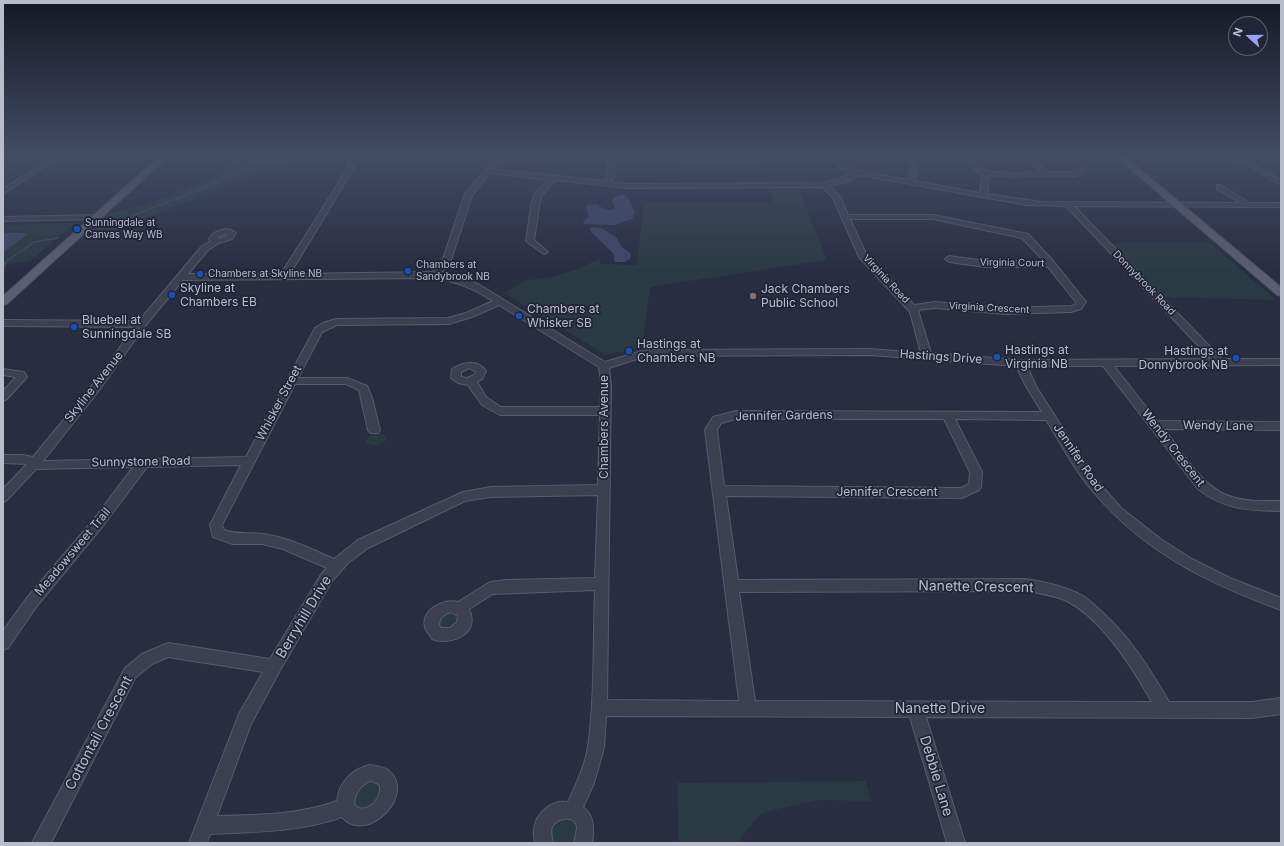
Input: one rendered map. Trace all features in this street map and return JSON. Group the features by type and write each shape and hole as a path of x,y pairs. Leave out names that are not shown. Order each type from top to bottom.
{"main road":[{"path":"3,302 123,194"},
{"path":"1168,194 1281,285"},
{"path":"1170,194 1281,293"}],"street":[{"path":"284,276 335,194"},
{"path":"434,275 446,263 469,194"},
{"path":"539,194 536,201 530,241 544,252"},
{"name":"Virginia Road","path":"834,194 862,255 913,308 927,356"},
{"path":"980,194 1027,203 1281,204"},
{"path":"1232,194 1247,204"},
{"name":"Donnybrook Road","path":"1068,204 1219,362"},
{"path":"3,219 98,217"},
{"name":"Virginia Crescent","path":"845,217 933,218 1025,236 1051,264 1078,297 1080,302 1078,307 1071,309 1006,311 935,306 913,308"},
{"name":"Skyline Avenue","path":"3,497 34,463 93,391 142,324 205,248 216,241"},
{"name":"Virginia Court","path":"949,259 985,264 1051,264"},
{"name":"Chambers Avenue","path":"181,277 434,275 456,279 475,286 604,366 606,385 599,708 596,748 586,783 573,810"},
{"name":"Whisker Street","path":"336,566 284,544 262,539 233,539 218,532 216,525 318,330 326,325 336,322 449,321 469,315 500,301"},
{"path":"3,323 142,324"},
{"name":"Hastings Drive","path":"604,366 645,353 870,352 1020,363 1281,362"},
{"name":"Jennifer Road","path":"1020,363 1032,388 1090,480 1117,511 1158,544 1187,562 1225,582 1281,604"},
{"name":"Wendy Crescent","path":"1106,363 1202,486 1223,501 1240,504 1281,506"},
{"path":"3,372 20,374 22,377 3,397"},
{"path":"291,381 347,381 363,388 368,398 374,430"},
{"path":"471,381 481,399 489,407 500,411 605,411"},
{"name":"Jennifer Gardens","path":"748,709 711,430 712,424 717,418 736,415 1049,416"},
{"name":"Jennifer Crescent","path":"720,491 962,493 975,487 976,472 948,416"},
{"name":"Wendy Lane","path":"1155,425 1281,426"},
{"path":"3,459 23,459 34,463"},
{"name":"Sunnystone Road","path":"34,463 249,461"},
{"name":"Meadowsweet Trail","path":"3,643 31,603 98,523 144,462"},
{"path":"3,466 34,463"},
{"name":"Berryhill Drive","path":"198,843 245,720 323,583 336,566 363,544 463,497 491,492 603,490"},
{"path":"460,608 490,588 507,586 601,584"},
{"name":"Nanette Crescent","path":"732,586 1025,585 1054,590 1078,600 1104,622 1134,657 1164,709"},
{"name":"Cottontail Crescent","path":"40,843 130,672 147,659 168,650 274,667"},
{"name":"Nanette Drive","path":"599,708 1252,710 1281,706"},
{"name":"Debbie Lane","path":"916,709 956,843"},
{"path":"205,825 294,821 333,813 346,807"},
{"path":"544,843 542,833 548,818 560,809 567,808 579,814 586,827 586,835 583,843"}],"shaded area":[{"path":"173,194 207,194 103,235 91,238 98,224 111,213 138,207"},
{"path":"771,194 801,194 827,260 650,287 642,347 606,355 504,293 527,280 547,278 572,271 600,259 600,264 637,265 644,203 773,203"},
{"path":"75,223 29,262 8,264 6,271 3,272 3,225"},
{"path":"1109,243 1210,243 1276,300 1161,297"},
{"path":"381,433 386,436 386,440 376,445 371,445 366,442 370,436"},
{"path":"452,611 458,614 460,620 453,629 440,629 437,621 441,615"},
{"path":"371,780 378,785 380,791 379,797 371,807 365,809 359,808 354,803 356,791 360,786"},
{"path":"866,781 871,801 820,800 760,814 737,843 679,843 677,783"},
{"path":"559,818 572,819 577,826 578,831 573,843 553,843 550,833 554,823"}],"water":[{"path":"622,194 627,196 635,212 632,219 615,225 584,224 583,222 589,216 586,208 587,205 597,204 603,209 610,210 615,208 612,201 614,197"},
{"path":"595,227 603,229 616,237 622,247 631,254 631,257 624,262 615,262 613,253 592,233 589,228"},
{"path":"3,233 24,233 26,234 3,253"}],"waterway":[{"path":"99,228 188,194"},
{"path":"3,267 6,264 4,263 34,242 58,238"}],"place":[{"name":"Sunningdale at Canvas Way WB","path":"77,229"},
{"name":"Chambers at Sandybrook NB","path":"408,271"},
{"name":"Chambers at Skyline NB","path":"200,274"},
{"name":"Skyline at Chambers EB","path":"172,295"},
{"name":"Jack Chambers Public School","path":"753,296"},
{"name":"Chambers at Whisker SB","path":"519,316"},
{"name":"Bluebell at Sunningdale SB","path":"74,327"},
{"name":"Hastings at Chambers NB","path":"629,351"},
{"name":"Hastings at Virginia NB","path":"997,357"},
{"name":"Hastings at Donnybrook NB","path":"1236,358"}]}
